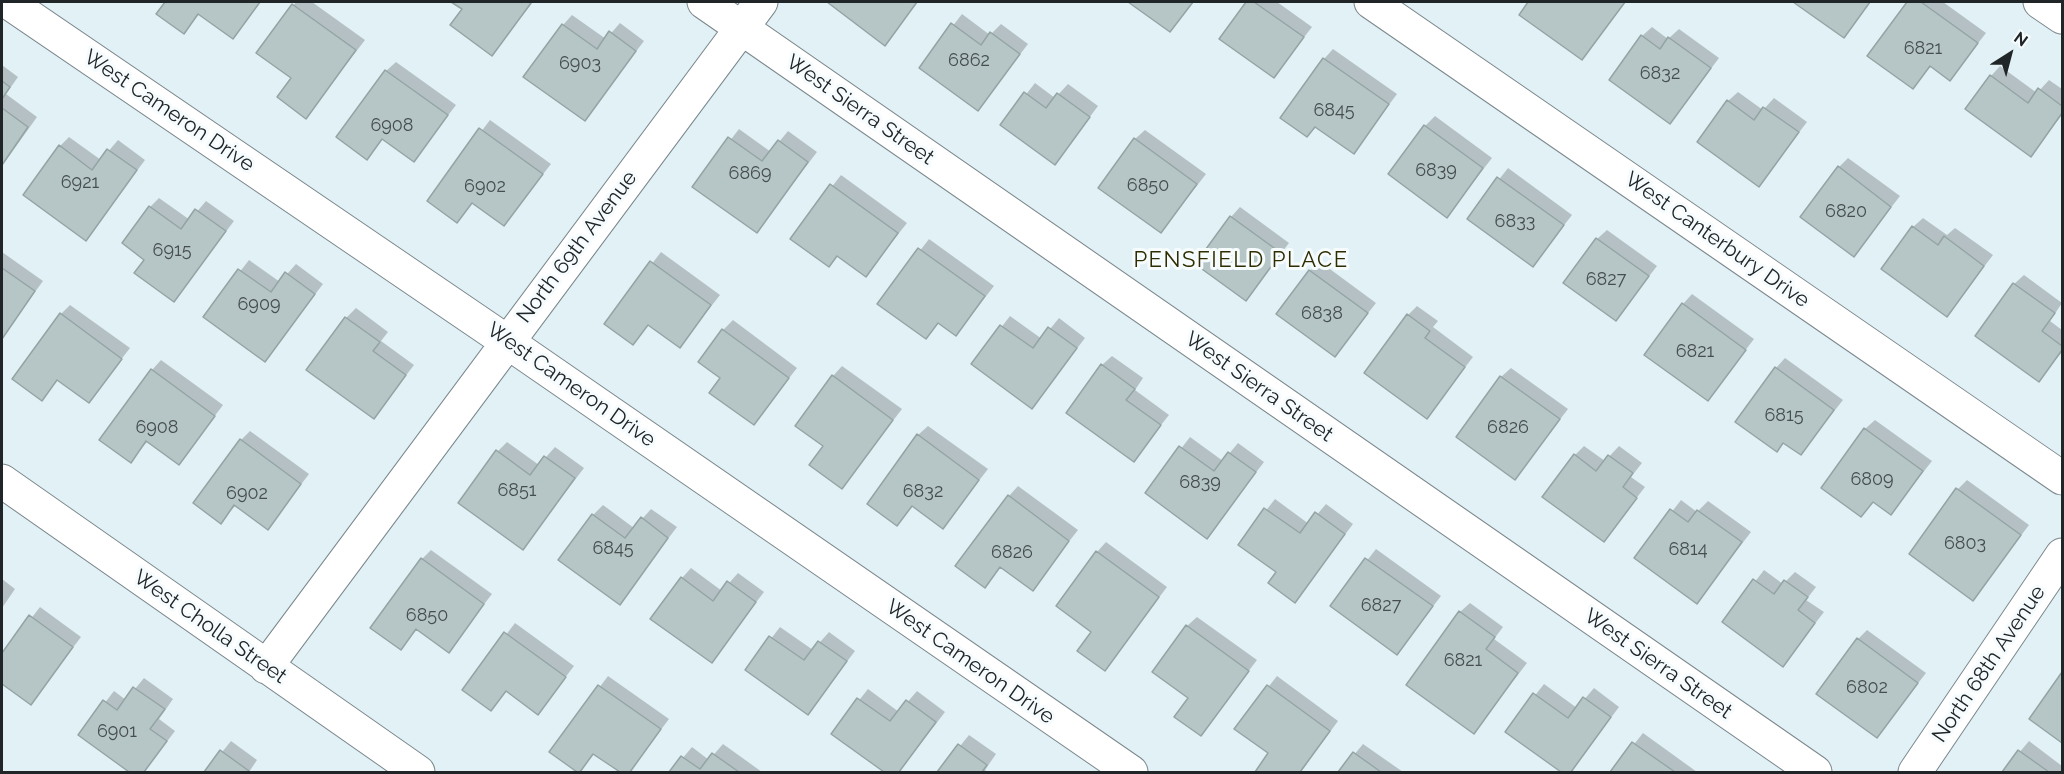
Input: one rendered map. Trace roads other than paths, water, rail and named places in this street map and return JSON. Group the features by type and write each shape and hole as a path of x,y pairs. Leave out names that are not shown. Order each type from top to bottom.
{"street":[{"name":"West Cameron Drive","path":"8,2 506,341 1131,772"},
{"name":"West Sierra Street","path":"704,2 1815,772"},
{"name":"North 69th Avenue","path":"266,667 506,341 761,2"},
{"name":"West Canterbury Drive","path":"1371,2 2062,478"},
{"path":"2040,2 2062,17"},
{"name":"West Cholla Street","path":"2,482 418,772"},
{"name":"North 68th Avenue","path":"1914,772 2062,555"}],"district":[{"name":"PENSFIELD PLACE","path":"1241,260"}]}
